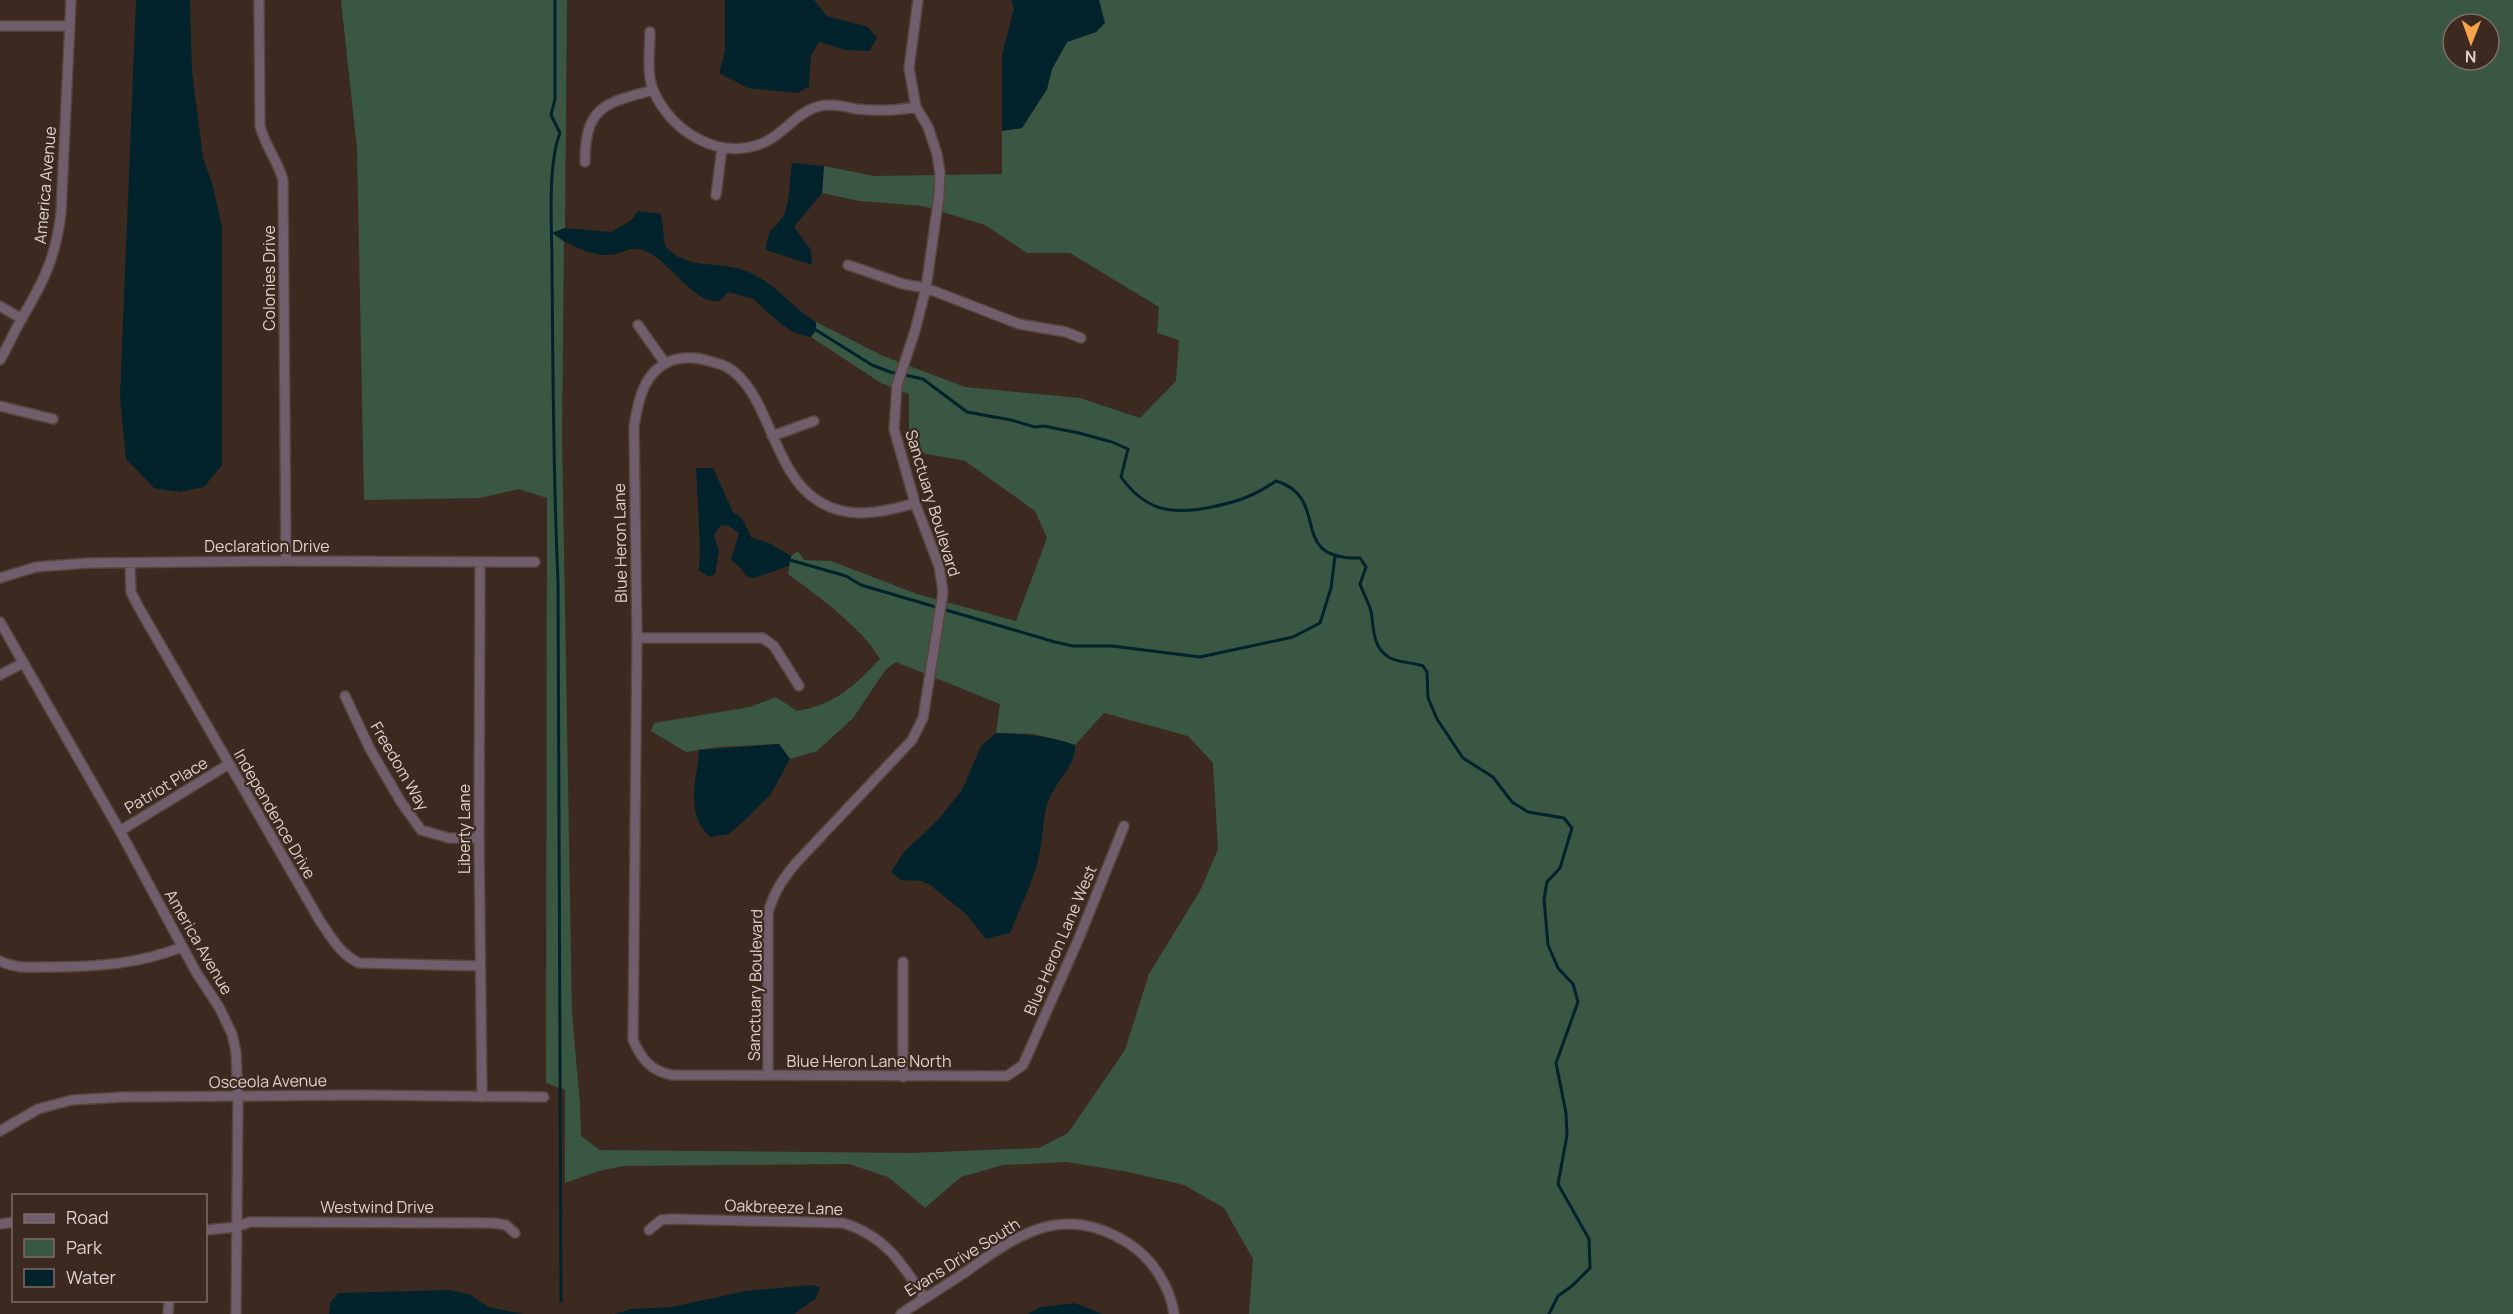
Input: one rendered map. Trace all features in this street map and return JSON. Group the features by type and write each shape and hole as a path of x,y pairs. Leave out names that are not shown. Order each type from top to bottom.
{"street":[{"name":"America Avenue","path":"0,360 50,267 57,243 61,213 71,0"},
{"name":"Colonies Drive","path":"259,0 260,126 262,136 280,167 283,180 286,561"},
{"name":"Sanctuary Boulevard","path":"768,1076 768,913 772,897 778,885 796,863 912,740 923,718 943,592 939,566 915,503 894,429 897,385 926,288 939,196 940,173 928,127 916,107 909,68 918,0"},
{"path":"0,26 70,26"},
{"path":"650,32 653,90 666,112 697,139 722,148 751,147 764,143 782,133 801,114 827,104 882,111 916,107"},
{"path":"585,162 585,145 591,121 598,111 614,100 653,90"},
{"path":"716,195 722,148"},
{"path":"848,265 903,284 926,288 1019,324 1081,338"},
{"path":"0,306 22,319"},
{"path":"638,325 665,363 683,357 705,360 727,367 743,381 755,397 795,480 814,499 839,511 861,513 892,510 915,503"},
{"name":"Blue Heron Lane","path":"644,1060 633,1040 637,638 634,427 637,402 644,386 652,374 665,363"},
{"path":"0,406 53,419"},
{"path":"772,436 814,421"},
{"name":"Declaration Drive","path":"0,578 36,567 130,562 535,562"},
{"name":"Independence Drive","path":"130,562 131,592 320,921 339,949 350,959 359,963 480,966"},
{"name":"Liberty Lane","path":"480,562 479,838 482,1097"},
{"name":"America Avenue","path":"0,622 120,831 232,1034 236,1052 238,1097 236,1314"},
{"path":"637,638 764,638 774,646 799,686"},
{"path":"0,675 23,663"},
{"name":"Freedom Way","path":"345,696 370,749 401,802 421,830 449,838 479,838"},
{"name":"Patriot Place","path":"120,831 229,764"},
{"name":"Blue Heron Lane West","path":"1023,1065 1079,938 1124,826"},
{"path":"0,961 19,967 120,964 155,958 182,947"},
{"path":"903,962 903,1077"},
{"name":"Blue Heron Lane North","path":"644,1060 648,1066 659,1072 672,1075 1007,1076 1023,1065"},
{"name":"Osceola Avenue","path":"0,1131 38,1109 72,1100 123,1097 361,1095 544,1097"},
{"name":"Oakbreeze Lane","path":"649,1230 661,1220 671,1219 843,1223 867,1232 893,1251 924,1297"},
{"name":"Westwind Drive","path":"207,1230 236,1227 250,1222 493,1223 507,1225 515,1233"},
{"name":"Evans Drive South","path":"901,1314 1018,1236 1043,1226 1066,1223 1090,1226 1111,1233 1143,1252 1168,1290 1174,1314"}],"green space":[{"path":"341,0 567,0 565,228 553,233 564,242 562,435 572,1014 581,1136 600,1150 911,1153 1039,1148 1068,1133 1125,1050 1149,974 1201,889 1218,849 1213,763 1188,736 1104,713 1075,745 1034,734 996,733 1000,704 896,662 886,669 853,718 817,751 790,759 779,744 717,747 686,752 651,731 654,723 750,707 776,697 797,711 811,708 843,693 880,659 863,636 825,602 788,574 791,556 798,551 804,560 831,561 917,594 1016,621 1047,538 1035,511 965,461 916,452 909,428 909,394 881,383 811,337 816,330 816,322 883,356 965,387 1080,398 1140,418 1176,381 1179,340 1157,333 1159,307 1070,253 1027,253 985,225 923,206 860,201 822,193 824,166 874,176 1002,174 1002,131 1022,128 1047,89 1052,69 1067,42 1096,32 1104,23 1099,0 2513,0 2513,1314 1249,1314 1253,1259 1224,1208 1184,1185 1128,1172 1067,1162 1003,1165 961,1177 925,1208 888,1177 849,1164 623,1166 599,1171 565,1183 565,1090 546,1083 547,498 519,489 480,498 364,500 357,149"}],"water":[{"path":"136,0 190,0 192,72 203,158 213,186 222,228 222,465 204,487 180,492 154,488 126,459 120,398"},
{"path":"725,0 814,0 827,16 868,27 877,38 869,51 846,50 819,42 811,55 809,87 797,93 748,88 719,73 725,51"},
{"path":"1011,0 1099,0 1105,23 1096,32 1067,42 1052,69 1047,89 1022,128 1002,131 1002,55 1014,8"},
{"path":"792,163 824,166 822,193 794,227 811,250 812,265 766,250 769,235 782,218 787,206"},
{"path":"638,211 661,214 665,246 673,254 691,262 730,267 751,273 771,285 816,322 816,330 811,337 795,333 781,324 753,299 728,292 720,301 701,296 648,252 631,249 614,255 601,255 571,245 552,233 565,228 611,232 630,221"},
{"path":"696,468 713,468 733,512 742,518 751,537 771,544 791,556 789,566 754,578 747,577 731,560 739,533 727,525 720,526 714,536 719,551 715,574 710,577 699,571"},
{"path":"996,733 1055,739 1075,745 1075,752 1070,765 1047,803 1041,849 1030,885 1010,933 986,939 966,914 930,885 922,881 901,880 891,872 903,853 937,821 962,790 981,746"},
{"path":"779,744 790,759 771,794 729,834 710,837 697,818 695,807 699,750"},
{"path":"811,1285 820,1287 816,1298 794,1314 614,1314 631,1309 672,1307 746,1291"},
{"path":"449,1290 469,1294 488,1307 524,1314 329,1314 330,1303 338,1293"},
{"path":"1075,1303 1103,1314 1027,1314 1041,1307"}],"waterway":[{"path":"555,0 555,99 551,115 560,133 553,163 551,216 558,581 561,1301"},
{"path":"816,330 872,365 890,372 923,379 967,412 1035,427 1044,426 1079,433 1128,449 1121,477 1140,498 1161,508 1185,511 1221,505 1237,501 1276,481 1293,489 1303,500 1315,539 1323,549 1337,556 1360,558 1366,567 1360,584 1371,611 1380,649 1390,658 1423,666 1427,672 1428,698 1437,719 1463,758 1493,777 1512,802 1528,812 1564,818 1572,828 1560,868 1547,882 1544,899 1548,945 1558,968 1573,984 1578,1002 1556,1063 1566,1113 1567,1135 1558,1184 1589,1239 1590,1268 1558,1296 1549,1314"},
{"path":"790,560 846,576 861,585 1055,642 1073,646 1112,646 1200,657 1293,637 1320,623 1331,588 1335,556"}]}
